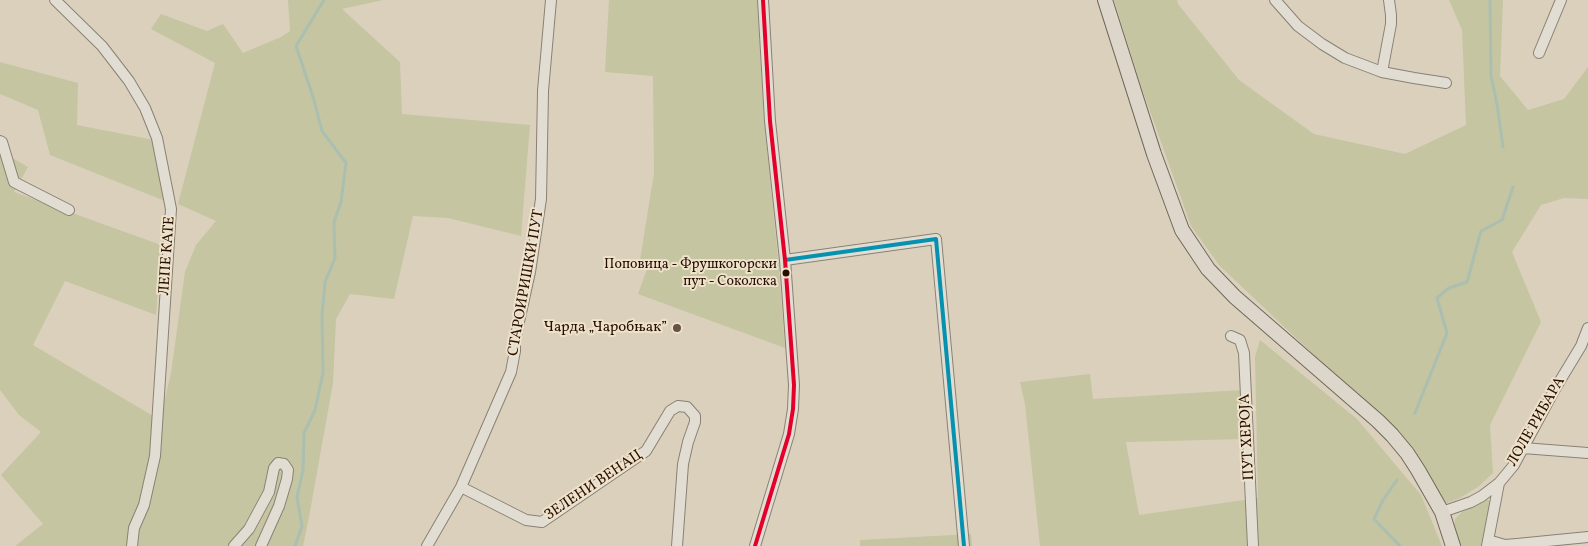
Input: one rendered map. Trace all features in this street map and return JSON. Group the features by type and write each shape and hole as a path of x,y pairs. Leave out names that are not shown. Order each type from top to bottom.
{"main road":[{"path":"1105,0 1154,154 1182,230 1208,270 1235,297 1392,435 1407,453 1442,512 1453,546"}],"street":[{"name":"ЛЕПЕ КАТЕ","path":"54,0 102,46 129,81 145,108 157,138 171,209 155,456 144,505 134,528 132,546"},
{"name":"СТАРОИРИШКИ ПУТ","path":"428,546 461,487 513,365 517,325 530,272 541,199 543,91 552,0"},
{"path":"755,546 787,440 793,409 785,260 770,121 764,0"},
{"path":"1275,0 1298,26 1345,58 1382,72 1446,83"},
{"path":"1382,72 1391,24 1389,0"},
{"path":"1539,53 1561,0"},
{"path":"0,140 14,182 70,210"},
{"path":"785,260 936,239 964,546"},
{"name":"ЛОЛЕ РИБАРА","path":"1442,512 1482,496 1499,483 1514,465 1581,346 1588,328"},
{"name":"ПУТ ХЕРОЈА","path":"1231,336 1240,340 1244,353 1253,546"},
{"name":"ЗЕЛЕНИ ВЕНАЦ","path":"461,487 526,520 542,522 646,451 670,411 678,406 687,407 695,416 695,422 683,464 677,546"},
{"path":"1523,448 1588,453"},
{"path":"234,546 249,529 269,492 274,468 278,463 284,464 288,470 287,479 279,506 261,546"},
{"path":"1499,483 1488,543 1517,544 1588,537"}],"green space":[{"path":"288,0 383,0 342,9 400,62 402,114 530,125 521,236 448,218 413,216 394,299 350,294 336,319 333,383 303,546 15,546 43,524 1,475 41,432 19,415 0,390 0,151 28,167 14,192 161,245 156,315 65,281 33,345 160,420 171,373 185,272 196,245 216,221 178,204 215,63 151,29 161,14 207,31 223,24 243,53 281,37 290,31"},
{"path":"609,0 757,0 764,119 785,348 638,294 649,264 640,260 654,173 653,76 605,72"},
{"path":"1114,0 1177,0 1178,4 1239,80 1314,134 1405,154 1466,125 1462,30 1449,0 1503,0 1500,76 1528,110 1564,99 1588,67 1588,199 1564,198 1541,205 1512,252 1541,322 1490,425 1493,473 1478,487 1458,499 1446,503 1423,467 1389,424 1219,265 1191,226 1140,83"},
{"path":"0,62 78,83 77,125 154,140 165,201 50,155 38,110 0,94"},
{"path":"1260,340 1357,419 1421,495 1442,546 1040,546 1025,404 1020,382 1090,374 1093,399 1242,390 1243,439 1126,442 1139,515 1258,498 1255,357"},
{"path":"1486,500 1491,500 1484,546 1458,546 1454,531 1455,519 1462,512"},
{"path":"971,534 972,546 860,546 860,540"}],"waterway":[{"path":"295,546 302,526 297,497 303,470 304,433 315,410 323,373 322,316 325,282 335,258 334,222 341,202 346,163 322,131 296,46 324,0"},
{"path":"1490,0 1491,76 1503,147"},
{"path":"1415,413 1447,333 1437,298 1449,288 1467,282 1481,231 1502,220 1513,187"},
{"path":"1397,480 1383,500 1374,519 1400,546"}],"transit line":[{"path":"755,546 789,434 794,385 785,260 770,121 763,0"},
{"path":"785,260 936,239 964,546"}],"place":[{"name":"Поповица - Фрушкогорски пут - Соколска","path":"786,273"},
{"name":"Чарда „Чаробњак”","path":"677,328"}]}
